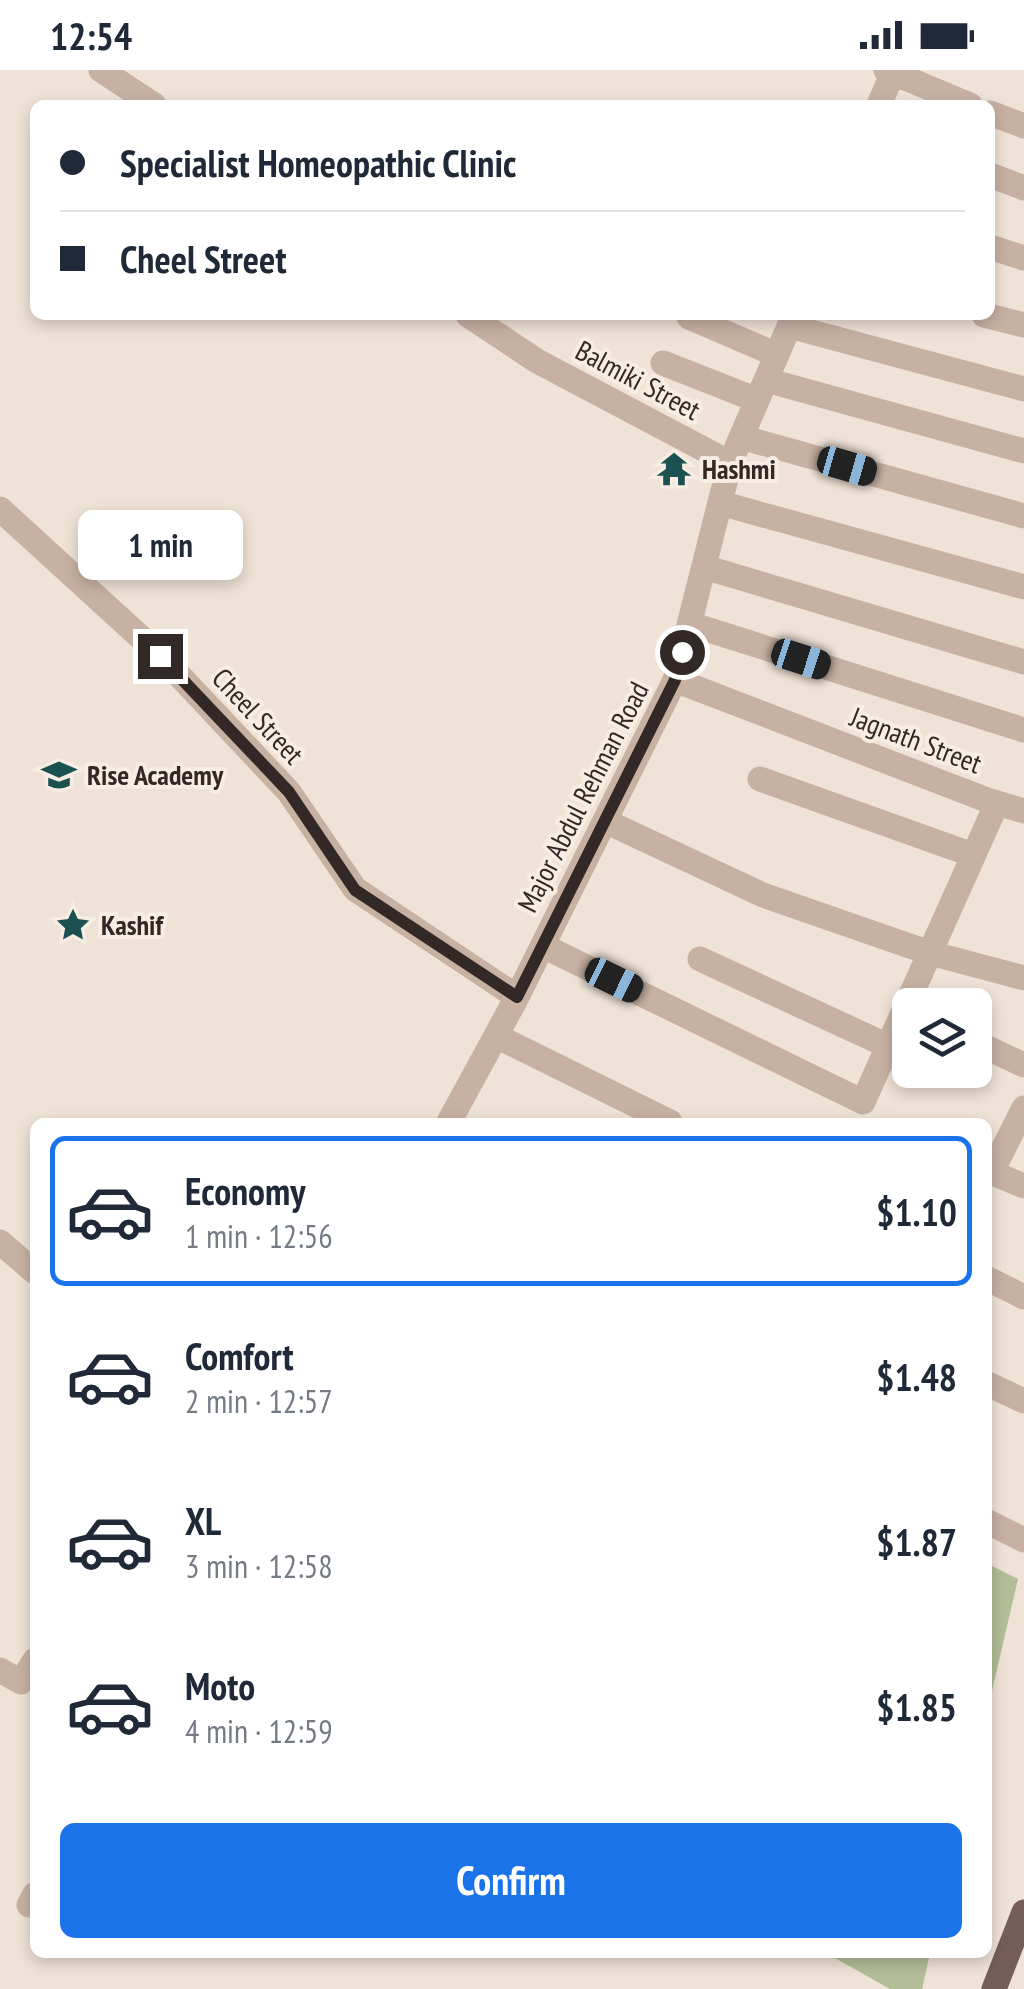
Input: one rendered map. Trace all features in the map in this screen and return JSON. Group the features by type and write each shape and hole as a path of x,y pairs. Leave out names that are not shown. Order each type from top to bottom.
{"main road":[{"path":"994,1989 1024,1912"}],"street":[{"path":"101,70 146,100"},
{"path":"882,100 891,71 958,100"},
{"path":"995,115 1024,126"},
{"path":"995,177 1024,188"},
{"path":"995,249 1024,258"},
{"path":"995,318 1024,325"},
{"name":"Balmiki Street","path":"476,320 536,360 730,463"},
{"path":"694,320 777,354"},
{"path":"792,320 1024,389"},
{"name":"Major Abdul Rehman Road","path":"452,1118 675,680 730,463 792,320"},
{"path":"664,363 1024,452"},
{"path":"742,436 1024,516"},
{"path":"720,502 1024,586"},
{"name":"Cheel Street","path":"0,509 160,656 289,792 355,890 517,997"},
{"path":"704,567 1024,662"},
{"path":"690,624 1024,730"},
{"name":"Jagnath Street","path":"675,680 1024,811"},
{"path":"760,780 973,855"},
{"path":"542,946 863,1102 997,803"},
{"path":"604,821 763,895 930,953 1024,978"},
{"path":"700,960 888,1046"},
{"path":"496,1036 662,1118"},
{"path":"992,1050 1024,1065"},
{"path":"992,1167 1024,1108"},
{"path":"992,1173 1024,1186"},
{"path":"0,1242 30,1268"},
{"path":"992,1281 1024,1297"},
{"path":"992,1386 1024,1402"},
{"path":"992,1524 1024,1540"},
{"path":"0,1670 21,1682 30,1668"}],"green space":[{"path":"992,1566 1018,1579 992,1691"},
{"path":"835,1958 929,1958 922,1989 890,1989"}],"place":[{"name":"Hashmi","path":"674,469"},
{"name":"Rise Academy","path":"59,775"},
{"name":"Kashif","path":"73,925"}],"route":[{"path":"160,656 289,792 355,890 517,997 675,680 682,652"}]}
